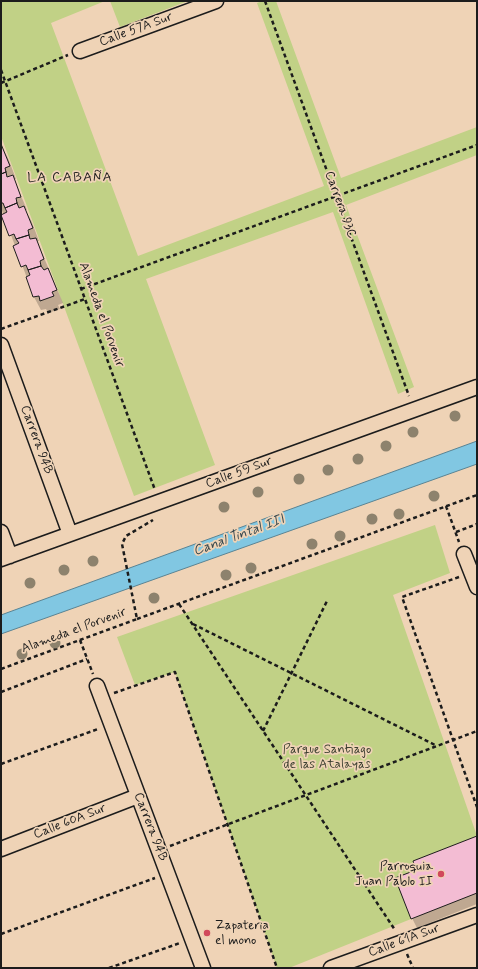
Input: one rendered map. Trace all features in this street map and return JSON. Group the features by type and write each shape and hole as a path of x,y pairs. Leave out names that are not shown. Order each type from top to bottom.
{"street":[{"name":"Calle 57A Sur","path":"76,52 216,1"},
{"name":"Carrera 94B","path":"1,345 70,534"},
{"name":"Calle 59 Sur","path":"6,558 477,387"},
{"path":"1,532 6,558"},
{"path":"464,554 477,587"},
{"name":"Carrera 94B","path":"99,692 203,968"},
{"name":"Calle 60A Sur","path":"1,849 138,796"},
{"name":"Calle 61A Sur","path":"331,968 477,915"}],"path":[{"name":"Carrera 93C","path":"265,1 414,410"},
{"path":"1,82 76,52"},
{"name":"Alameda el Porvenir","path":"1,70 155,488 159,514 151,522 126,536 122,544 137,619 1,670"},
{"path":"81,289 477,145"},
{"path":"1,329 85,299"},
{"path":"137,619 477,495"},
{"path":"446,506 464,554"},
{"path":"456,532 477,524"},
{"path":"471,572 402,597 477,807"},
{"path":"263,730 328,600"},
{"path":"179,604 403,942"},
{"path":"192,624 437,746"},
{"path":"80,640 99,692 175,672 277,968"},
{"path":"1,692 87,659"},
{"path":"1,764 112,724"},
{"path":"159,850 477,731"},
{"path":"1,934 168,873"},
{"path":"109,968 192,939"}],"green space":[{"path":"1,1 105,1 51,23 138,256 324,186 257,3 262,1 276,1 341,178 477,127 477,155 346,205 414,387 398,394 333,212 146,279 215,465 134,496 1,136"},
{"path":"110,1 188,1 120,27"},
{"name":"Parque Santiago de las Atalayas","path":"435,525 450,573 393,595 477,836 413,861 416,870 396,878 411,919 289,968 277,968 175,672 135,685 117,637"}],"water":[{"name":"Canal Tintal III","path":"477,441 477,464 1,634 1,615"}],"building":[{"path":"1,144 10,166 5,168 6,172 1,174"},
{"path":"6,172 7,177 13,175 21,197 16,198 17,203 5,208 3,203 1,203 1,174"},
{"path":"17,203 19,208 24,206 33,228 28,230 29,235 16,239 14,234 9,236 1,215 7,212 5,208"},
{"path":"29,235 30,239 36,238 44,259 40,261 41,266 28,270 26,265 21,267 13,246 19,243 16,239"},
{"path":"41,266 44,270 48,268 57,290 52,292 54,296 40,301 39,296 33,297 26,277 30,275 28,270"},
{"name":"Parroquia Juan Pablo II","path":"477,836 477,893 411,919 395,878 416,870 413,861"}],"place":[{"name":"Parroquia Juan Pablo II","path":"441,874"},
{"name":"Zapateria el mono","path":"207,933"}],"district":[{"name":"LA CABAÑA","path":"70,178"}]}
